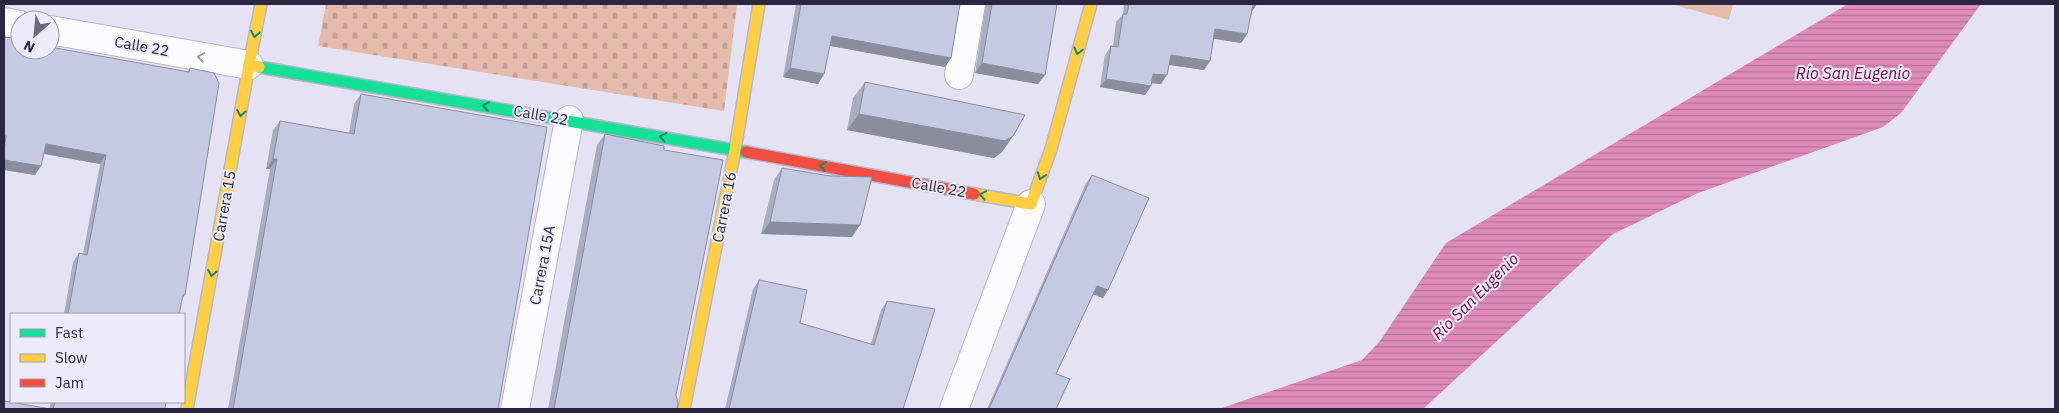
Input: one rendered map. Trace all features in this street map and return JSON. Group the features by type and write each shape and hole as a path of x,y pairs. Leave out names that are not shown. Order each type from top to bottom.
{"main road":[{"name":"Carrera 15","path":"187,409 261,4"},
{"name":"Carrera 16","path":"684,409 735,150 759,4"},
{"path":"1031,204 1051,148 1091,4"},
{"name":"Calle 22","path":"249,65 569,120 1031,204"}],"street":[{"path":"959,75 971,4"},
{"name":"Calle 22","path":"60,32 249,65"},
{"name":"Carrera 15A","path":"515,409 569,120"},
{"path":"954,409 1031,204"}],"green space":[{"path":"326,4 737,4 724,111 318,46"},
{"path":"1671,4 1733,4 1729,20"}],"water":[{"name":"Río San Eugenio","path":"1848,4 1981,4 1901,113 1883,127 1698,193 1613,234 1423,409 1219,409 1362,360 1380,341 1446,243"}],"building":[{"path":"801,4 960,4 951,58 832,36 824,74 790,68"},
{"path":"992,4 1057,4 1045,75 982,63"},
{"path":"1129,4 1253,4 1247,34 1215,29 1210,61 1171,55 1167,75 1153,74 1151,86 1106,79 1111,46 1118,47 1123,14 1127,14"},
{"path":"4,37 10,38 10,60 60,60 60,49 189,72 190,68 214,73 219,83 185,295 183,295 179,313 68,313 79,253 87,255 106,155 46,144 41,166 4,160 6,136 4,136"},
{"path":"865,82 1025,115 1013,136 1005,141 859,114"},
{"path":"361,94 547,127 498,409 233,409 277,159 273,159 280,121 354,134"},
{"path":"605,134 664,146 664,150 723,160 676,395 677,409 554,409"},
{"path":"782,168 830,176 872,177 860,225 770,222"},
{"path":"1092,175 1149,198 1108,290 1097,286 1056,374 1070,379 1056,409 989,409"},
{"path":"759,280 807,290 800,323 874,345 887,301 935,309 903,409 729,409"},
{"path":"4,401 51,409 4,409"},
{"path":"55,403 166,403 165,409 53,409"}],"traffic: fast":[{"path":"259,67 746,152"}],"traffic: slow":[{"path":"249,65 261,4"},
{"path":"684,409 735,150 759,4"},
{"path":"974,194 1031,204 1051,149 1091,4"},
{"path":"187,409 249,65 259,67"}],"traffic: jam":[{"path":"746,152 974,194"}]}
